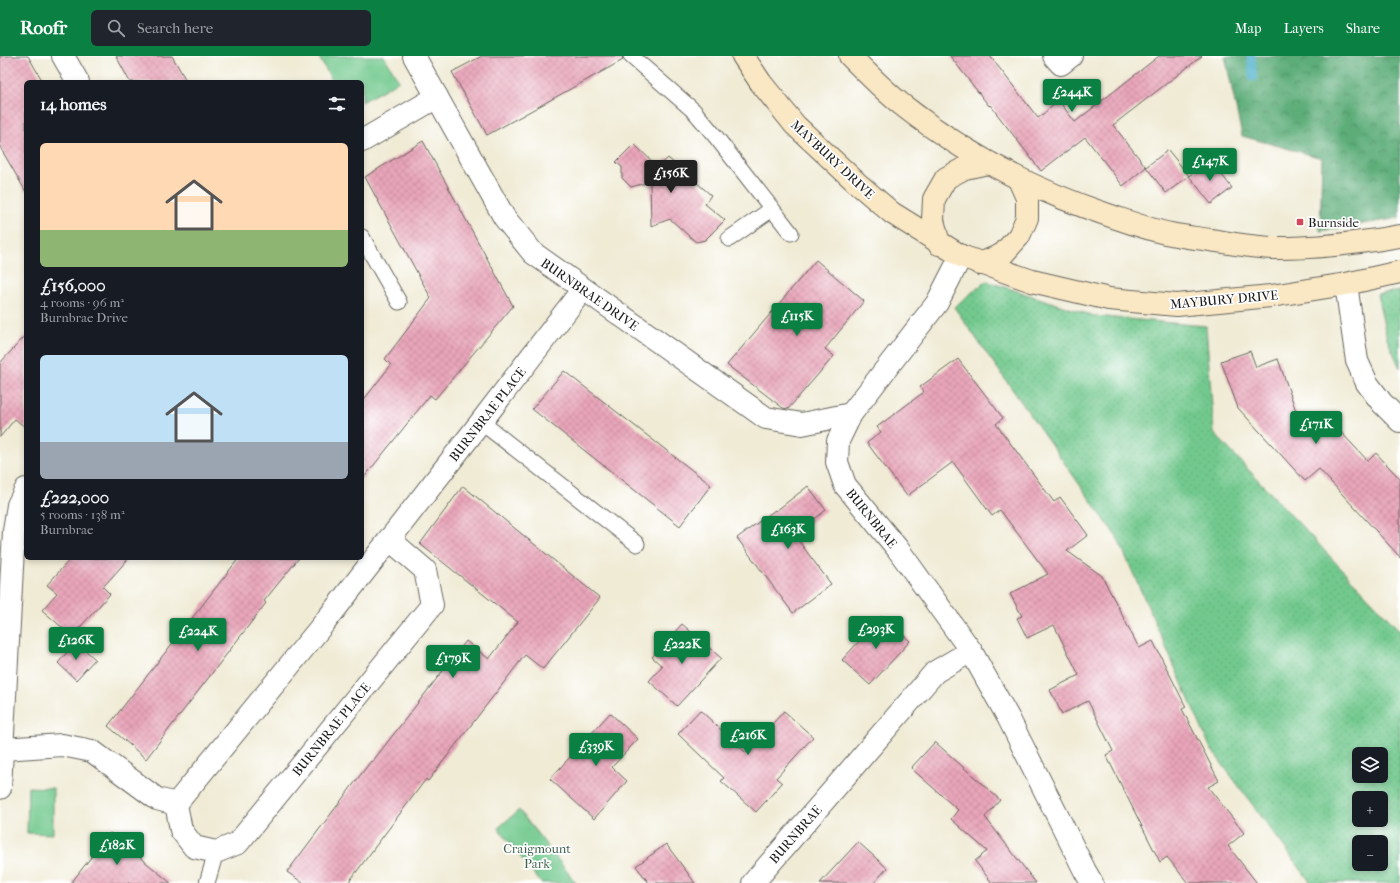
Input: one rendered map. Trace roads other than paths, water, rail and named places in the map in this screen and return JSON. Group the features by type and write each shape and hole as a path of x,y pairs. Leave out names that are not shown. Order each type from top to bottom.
{"street":[{"path":"63,56 77,80"},
{"name":"BURNBRAE DRIVE","path":"415,56 504,217 533,253 766,418 802,424 851,414"},
{"name":"MAYBURY DRIVE","path":"743,56 761,83 795,125 826,155 892,213 939,244 970,260 1032,281 1109,299 1177,304 1271,296 1346,284 1400,272"},
{"path":"850,56 900,104 945,136 988,163 1019,180 1081,206 1172,234 1276,248 1336,244 1400,236"},
{"path":"1054,56 1060,64 1071,56"},
{"path":"364,141 437,97"},
{"path":"939,244 933,220 934,199 946,178 965,168 988,163"},
{"path":"970,260 1003,254 1019,236 1027,218 1026,198 1019,180"},
{"name":"BURNBRAE","path":"970,260 851,414 838,441 837,462 845,485 897,548 971,651 1008,719 1092,883"},
{"path":"1346,284 1357,361 1367,383 1382,403 1400,421"},
{"name":"BURNBRAE PLACE","path":"176,804 325,622 583,289"},
{"path":"0,788 14,531 18,506 24,493"},
{"name":"BURNBRAE PLACE","path":"216,852 238,843 432,605 425,570 390,539"},
{"name":"BURNBRAE","path":"753,883 935,672 971,651"},
{"path":"3,749 62,745 92,751 157,799 176,804 181,830 194,847 216,852"}],"lane":[{"path":"631,56 694,111 791,233"},
{"path":"729,239 772,209"},
{"path":"364,241 399,302"},
{"path":"481,422 637,544"},
{"path":"207,883 216,852"}],"waterway":[{"path":"1251,56 1253,77"}],"place":[{"name":"Burnside","path":"1300,222"}],"park label":[{"name":"Craigmount Park","path":"537,856"}]}
